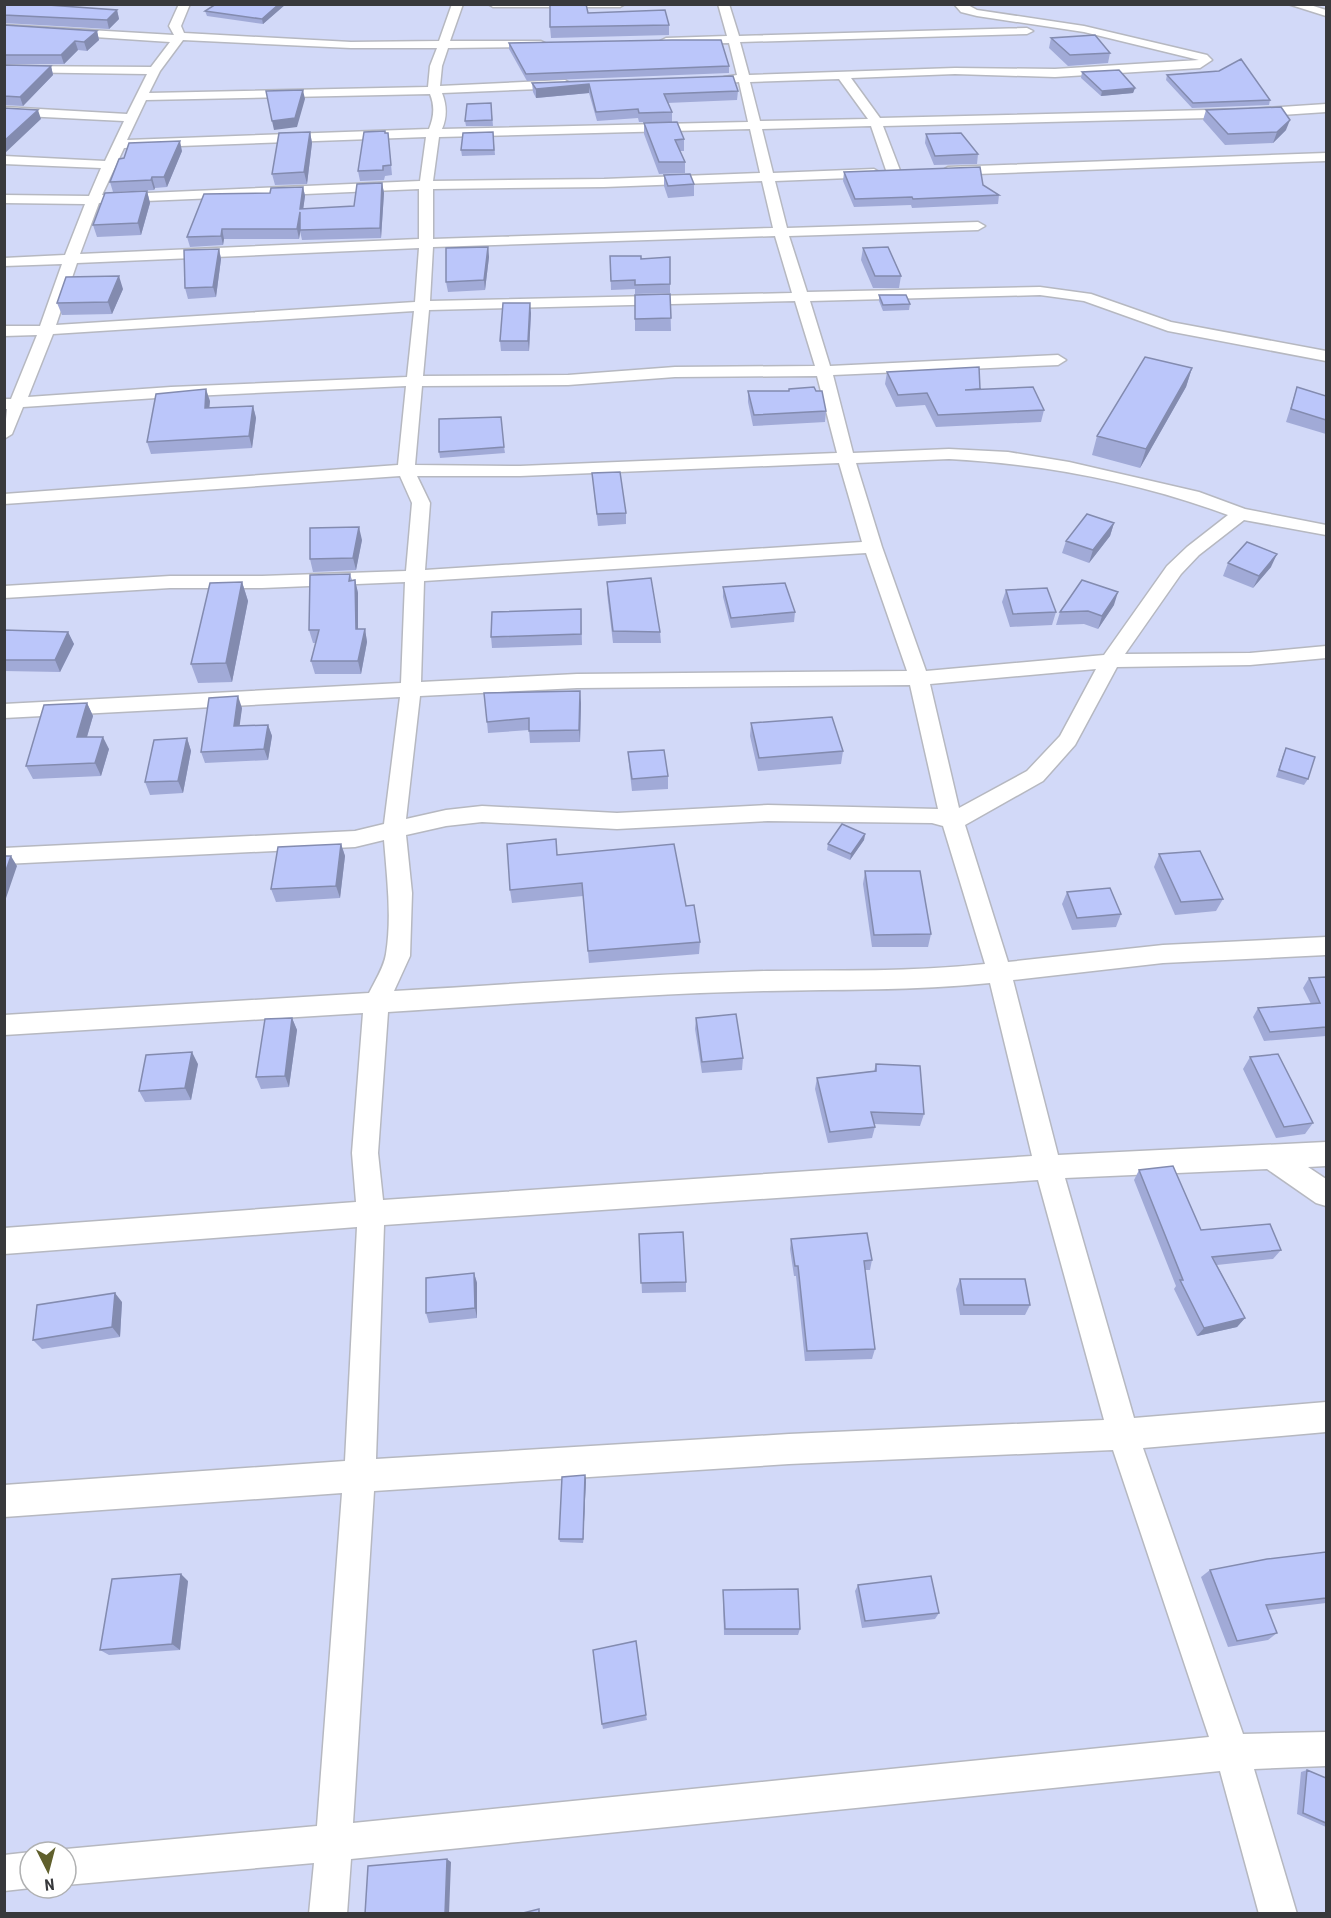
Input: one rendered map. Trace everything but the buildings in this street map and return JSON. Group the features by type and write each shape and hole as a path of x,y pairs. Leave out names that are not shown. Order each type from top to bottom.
{"street":[{"path":"179,37 175,26 185,4"},
{"path":"328,1914 345,1700 366,1367 371,1213 365,1153 373,1025 378,1001 398,956 400,892 394,831 411,688 415,576 421,503 406,470 422,306 426,243 426,185 431,140 440,118 439,101 434,89 436,66 443,43 453,24 458,4"},
{"path":"493,4 620,4"},
{"path":"723,4 734,39 781,232 824,371 846,457 873,547 919,678 942,787 999,972 1048,1167 1123,1434 1232,1752 1278,1914"},
{"path":"718,80 955,72 1096,71 1200,65 1206,60 1203,57 1083,29 977,13 965,10 959,4"},
{"path":"1293,4 1326,13"},
{"path":"4,28 361,45 549,44"},
{"path":"651,41 1083,29"},
{"path":"4,434 11,404 47,330 84,221 130,118 154,71 179,37"},
{"path":"4,69 154,71"},
{"path":"4,199 54,201 426,185 604,183 899,173 876,122 864,102 843,76"},
{"path":"141,97 574,84"},
{"path":"120,144 434,133 1237,113 1326,108"},
{"path":"4,111 130,118"},
{"path":"937,171 1326,157"},
{"path":"4,160 109,165"},
{"path":"4,262 426,243 978,225"},
{"path":"4,330 47,330 422,306 982,292 1064,293 1086,297 1168,326 1326,356"},
{"path":"11,404 171,392 414,381 568,380 675,372 824,371 1058,360"},
{"path":"4,499 406,470 510,471 949,454 1008,457 1136,481 1193,496 1241,514 1326,530"},
{"path":"4,856 355,839 446,818 482,814 617,821 768,813 932,815 954,821 1035,776 1068,740 1089,705 1110,661 1174,570 1193,550 1241,514"},
{"path":"4,592 170,582 261,582 415,576 873,547"},
{"path":"4,711 411,688 605,680 738,681 919,678 1110,661 1250,659 1326,652"},
{"path":"4,1025 664,985 768,981 870,981 999,972 1163,954 1326,946"},
{"path":"4,1241 371,1213 1048,1167 1326,1154"},
{"path":"1272,1157 1326,1194"},
{"path":"4,1501 789,1449 1123,1434 1326,1417"},
{"path":"78,1866 332,1843 1232,1752 1326,1749"}],"shaded area":[{"path":"5,5 1326,5 1326,1913 5,1914"}]}
